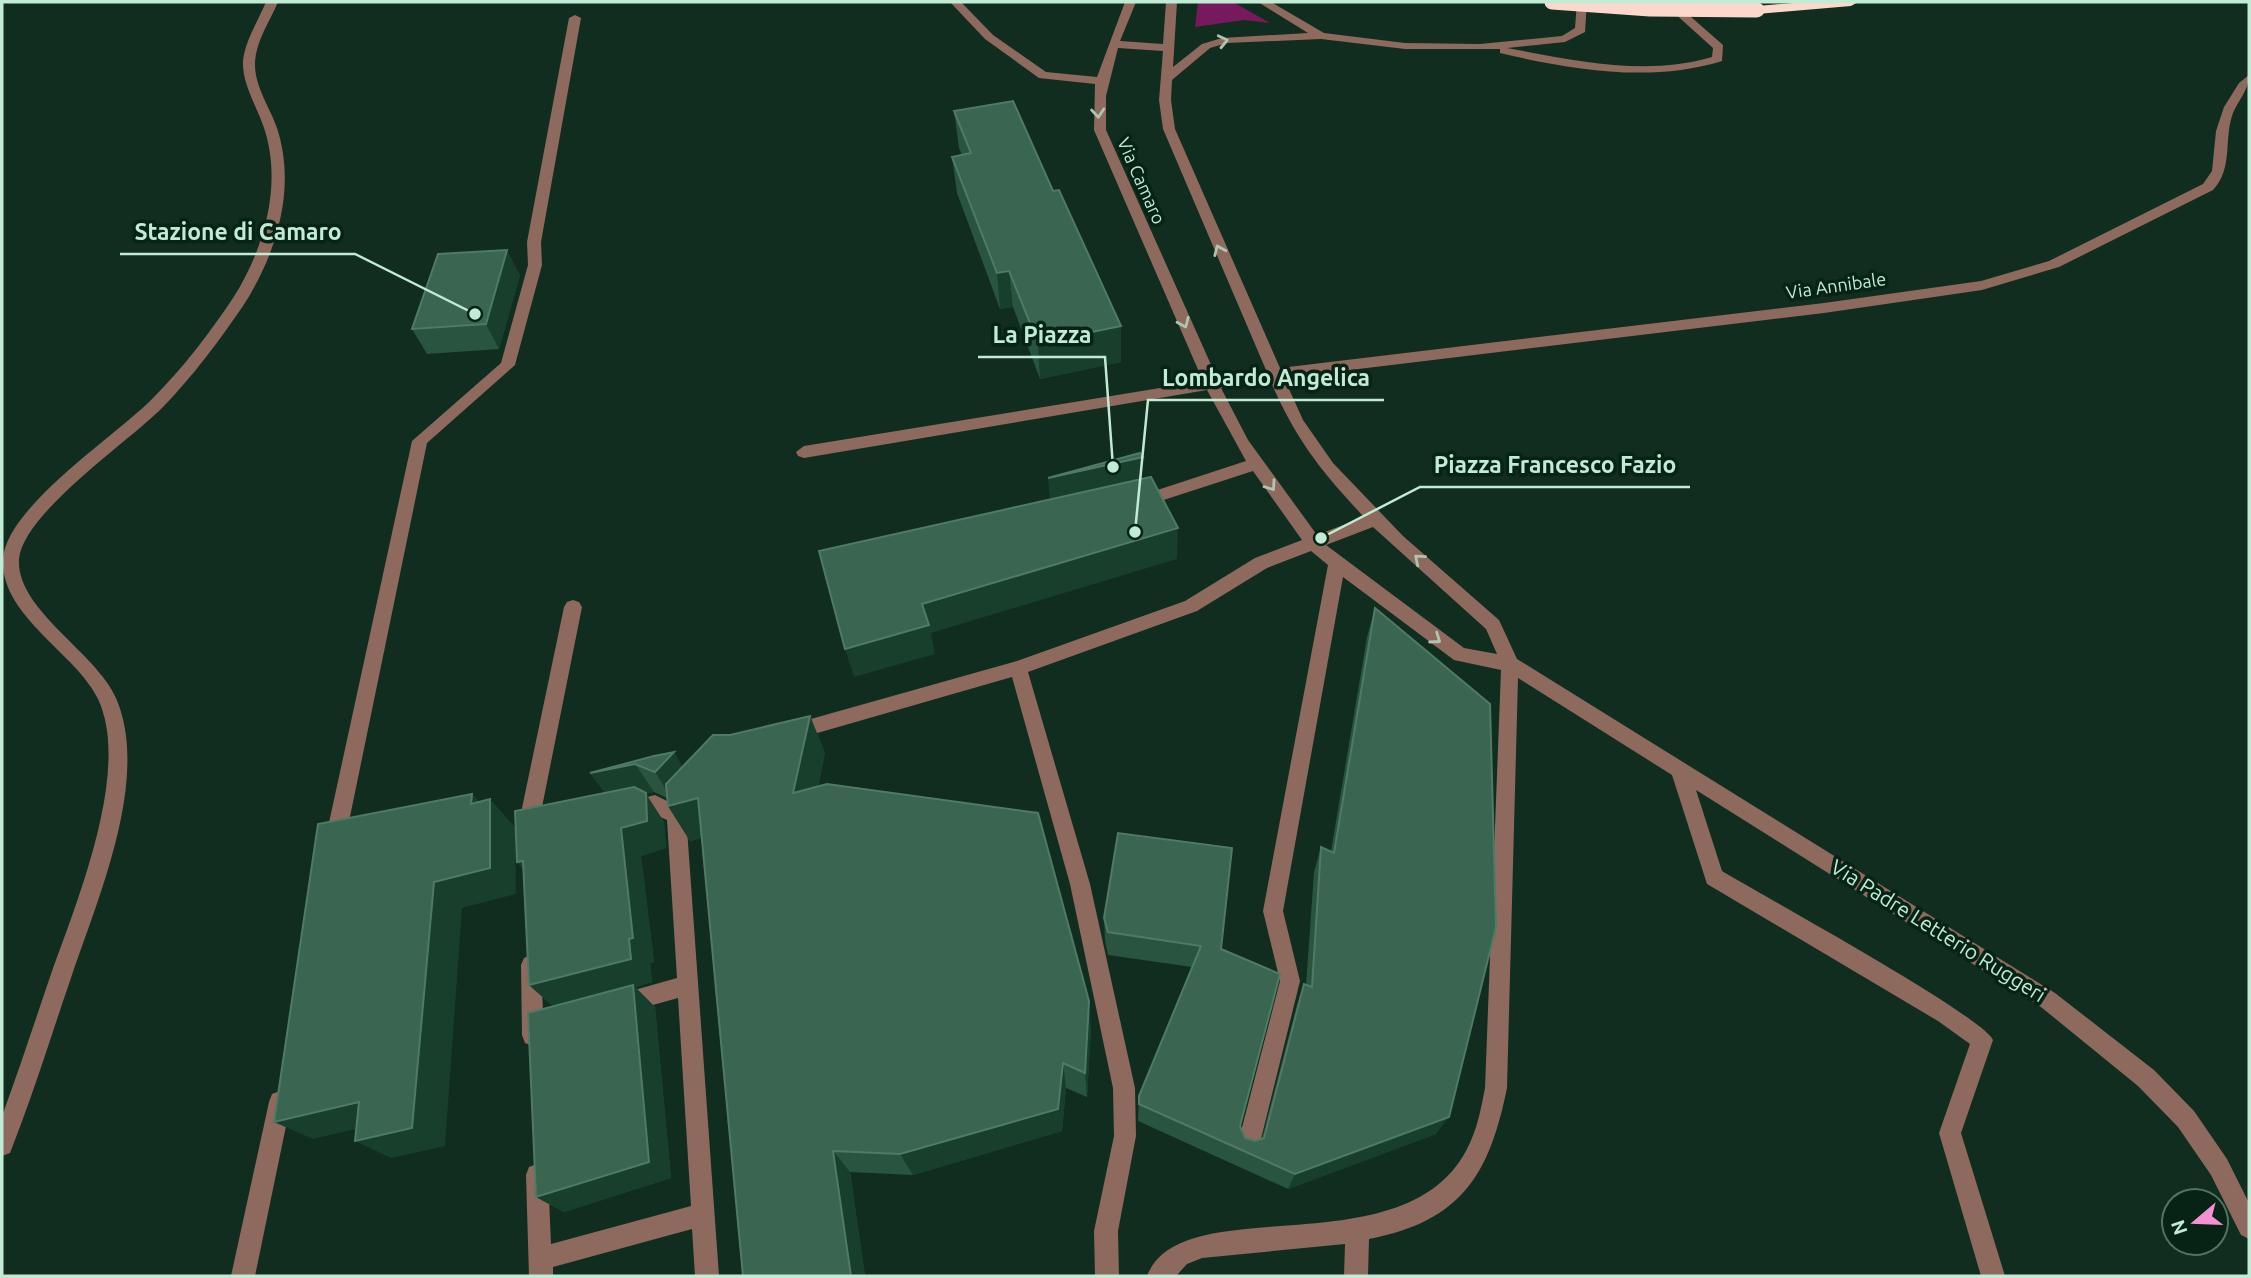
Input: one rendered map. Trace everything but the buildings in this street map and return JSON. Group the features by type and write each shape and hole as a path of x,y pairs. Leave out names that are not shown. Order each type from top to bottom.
{"highway":[{"path":"1552,2 1650,9 1758,10 1851,2"}],"street":[{"path":"2,1145 103,846 115,790 118,754 117,728 108,699 94,677 22,596 10,569 11,553 26,523 136,425 175,385 248,286 266,243 278,180 272,134 249,63 272,2"},
{"path":"955,2 989,37 1043,75 1100,81"},
{"name":"Via Camaro","path":"1130,2 1100,81 1097,97 1100,130 1212,384 1255,464 1315,545 1336,564 1460,655 1510,664"},
{"path":"1159,1276 1179,1256 1200,1246 1357,1232 1414,1216 1460,1183 1484,1142 1492,1118 1496,1088 1510,664 1493,625 1376,519 1327,467 1296,422 1175,148 1167,117 1172,2"},
{"path":"1263,2 1321,36"},
{"path":"1167,78 1186,60 1216,42 1244,38 1321,36 1405,46 1480,47 1565,39 1581,30 1582,2"},
{"path":"1480,47 1579,63 1667,70 1700,66 1718,59 1719,47 1668,2"},
{"path":"330,866 420,441 508,365 535,265 534,242 575,18"},
{"path":"1114,44 1168,48"},
{"name":"Via Annibale","path":"804,452 1274,374 1824,308 2020,276 2054,264 2208,187 2219,174 2221,140 2228,111 2249,79"},
{"path":"1119,506 1159,497 1255,464"},
{"path":"778,738 813,724 1018,668 1191,606 1261,563 1315,545 1376,519"},
{"path":"1249,1143 1290,981 1273,911 1336,564"},
{"path":"527,857 527,830 573,607"},
{"name":"Via Padre Letterio Ruggeri","path":"1510,664 2048,1000 2146,1078 2186,1119 2219,1167 2249,1227"},
{"path":"1018,668 1080,884 1124,1088 1125,1136 1106,1231 1107,1276"},
{"path":"1680,770 1714,877 1945,1014 1982,1040 1950,1133 1993,1276"},
{"path":"617,812 655,804 681,810 688,985 707,1276"},
{"path":"527,830 552,825"},
{"path":"530,949 533,1055"},
{"path":"610,1007 688,985"},
{"path":"533,1028 558,1021"},
{"path":"243,1276 284,1084"},
{"path":"536,1150 540,1268 702,1214"},
{"path":"1356,1276 1357,1232"}],"shaded area":[{"path":"1198,2 1233,2 1270,23 1244,20 1195,27"}],"place":[{"name":"Stazione di Camaro","path":"475,314"},
{"name":"La Piazza","path":"1113,467"},
{"name":"Lombardo Angelica","path":"1135,532"},
{"name":"Piazza Francesco Fazio","path":"1321,538"}]}
